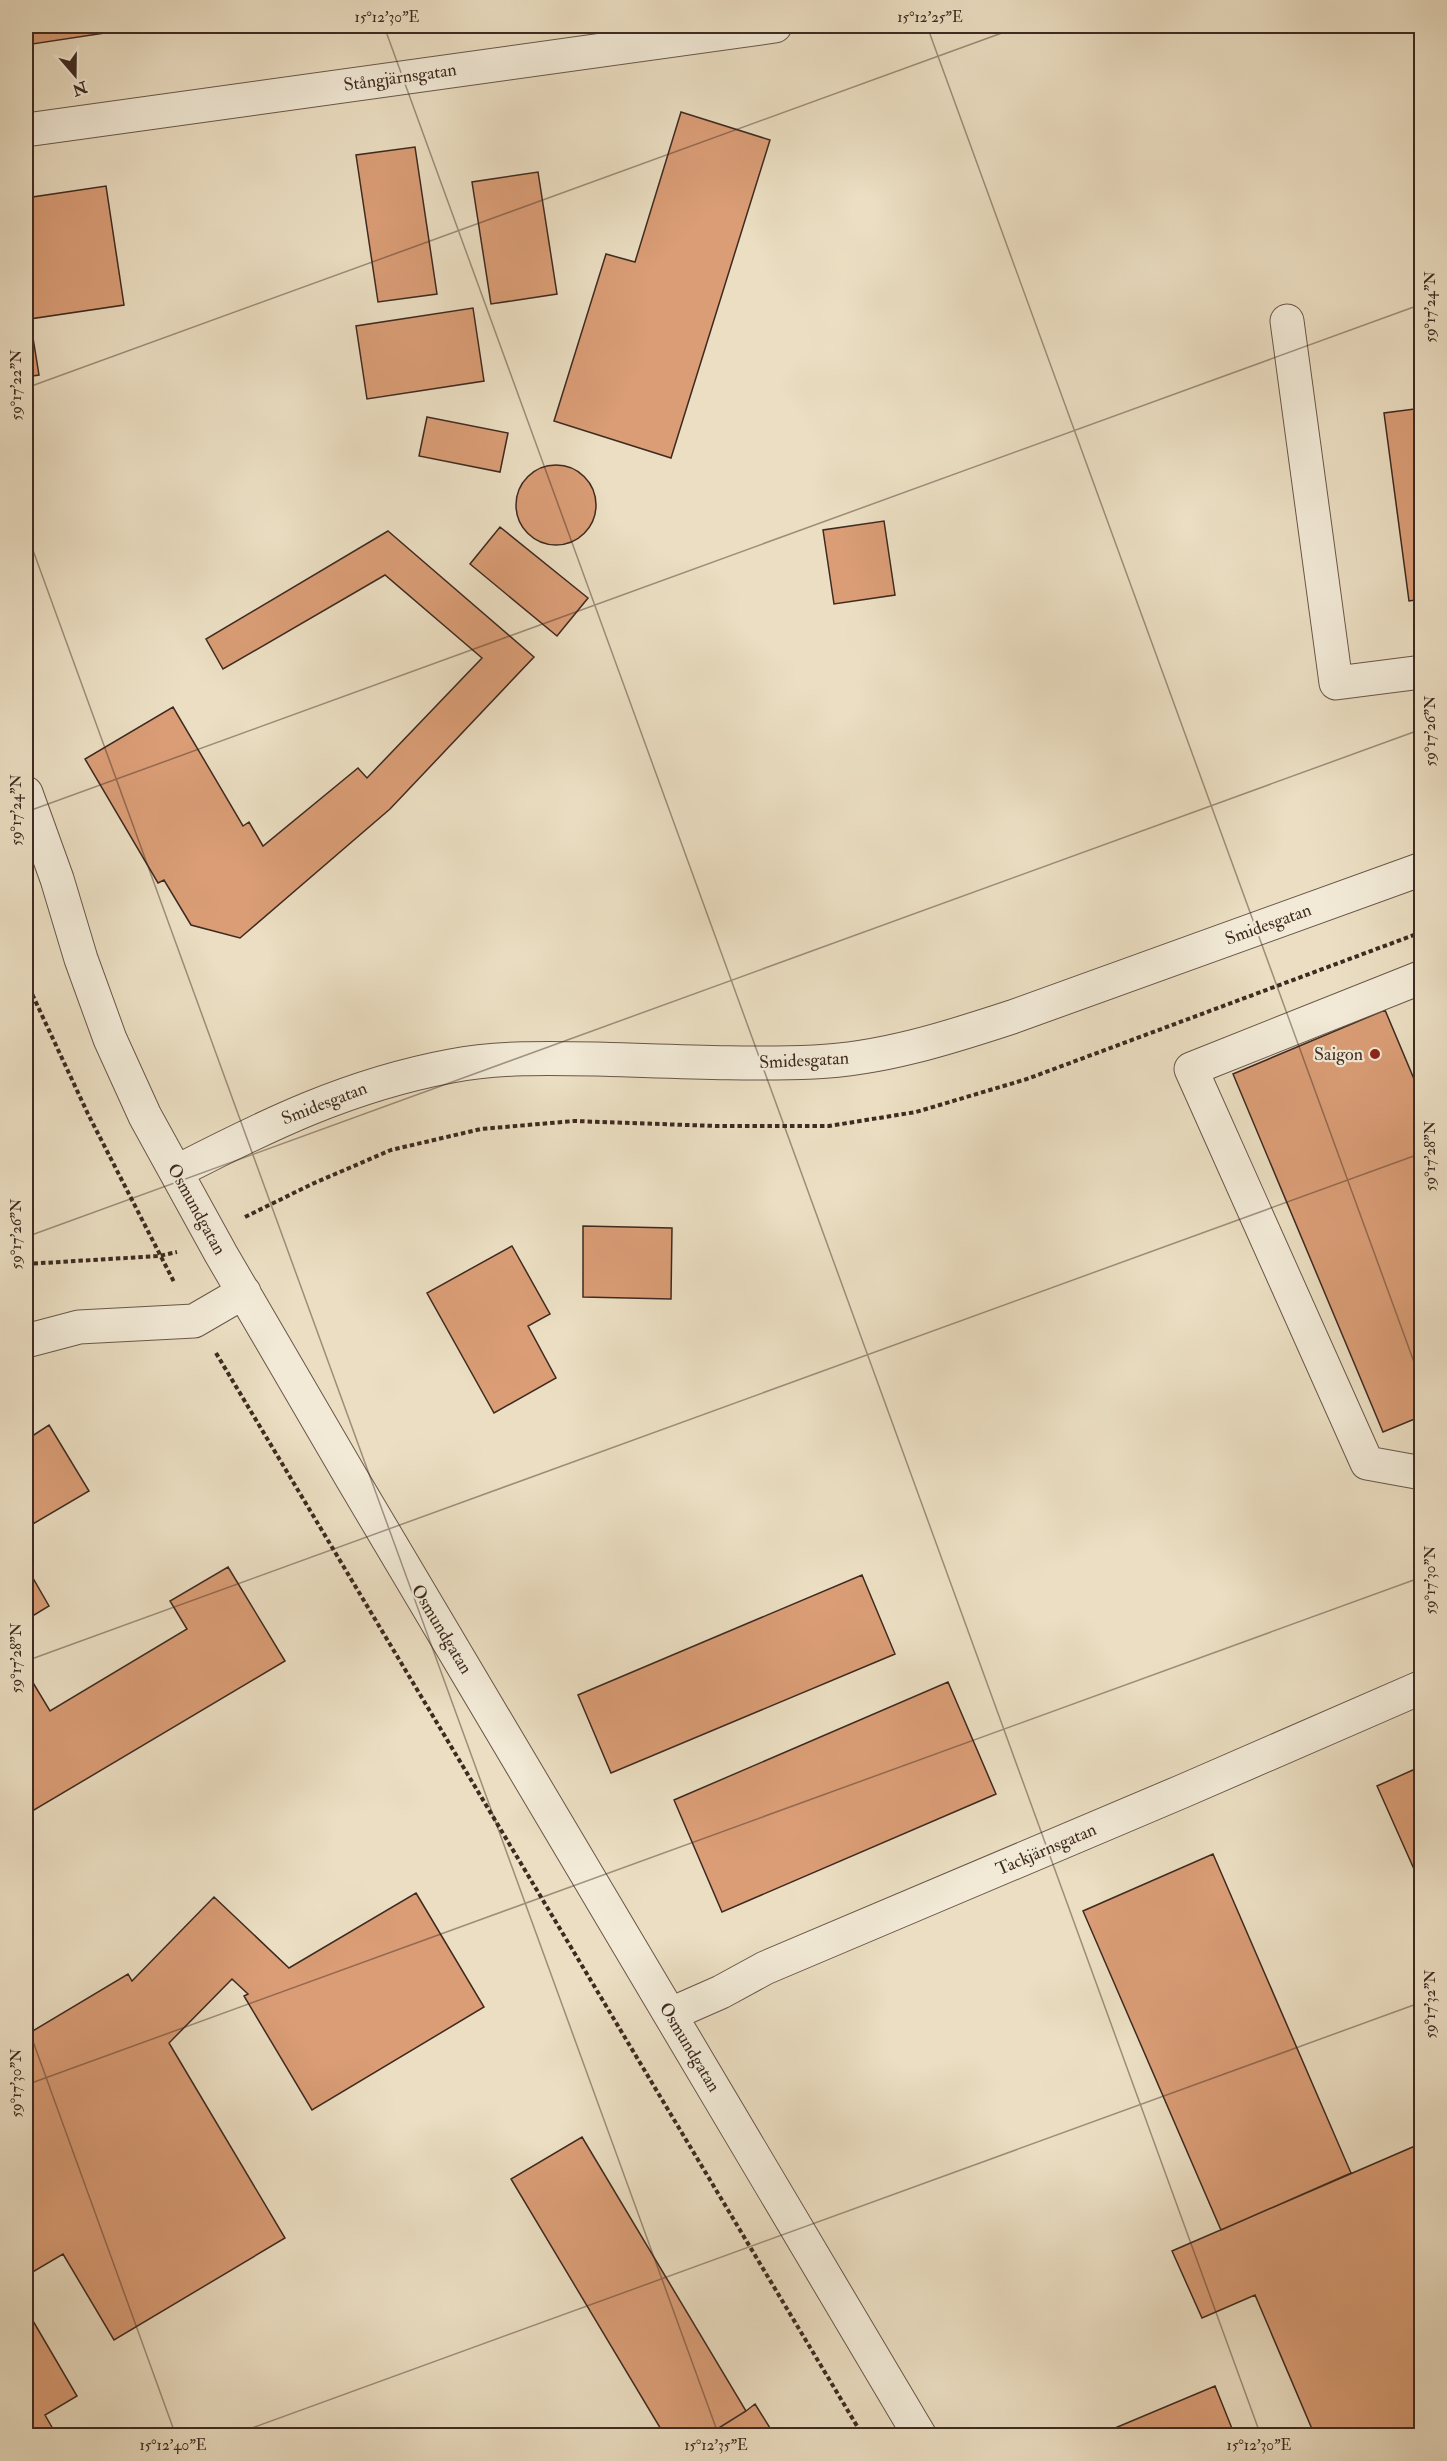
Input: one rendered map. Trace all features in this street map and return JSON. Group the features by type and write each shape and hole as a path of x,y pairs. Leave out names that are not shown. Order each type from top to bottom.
{"street":[{"name":"Stångjärnsgatan","path":"26,130 775,26"},
{"path":"1287,321 1336,683 1422,672"},
{"name":"Osmundgatan","path":"26,793 110,1039 145,1116 243,1292 920,2436"},
{"name":"Smidesgatan","path":"176,1172 317,1103 373,1084 452,1066 538,1058 753,1063 816,1062 877,1054 944,1040 1422,869"},
{"path":"1422,977 1191,1069 1367,1463 1422,1473"},
{"path":"26,1341 80,1327 197,1321 243,1292"},
{"name":"Tackjärnsgatan","path":"671,2014 765,1968 1422,1687"}],"path":[{"path":"26,981 159,1256 862,2436"},
{"path":"26,1264 159,1256"}],"building":[{"path":"26,26 151,26 26,45"},
{"path":"681,112 770,140 671,458 554,421 606,254 635,262"},
{"path":"415,147 437,294 378,302 356,155"},
{"path":"538,172 557,294 491,304 472,182"},
{"path":"106,186 124,305 30,319 39,375 26,377 26,198"},
{"path":"473,308 484,381 367,399 356,326"},
{"path":"1422,408 1422,599 1409,601 1384,413"},
{"path":"427,417 508,433 500,472 419,456"},
{"path":"556,465 571,468 584,477 593,490 596,505 593,520 584,533 571,542 556,545 541,542 528,533 519,520 516,505 519,490 528,477 541,468"},
{"path":"884,521 895,595 834,604 823,530"},
{"path":"500,527 588,598 557,636 470,564"},
{"path":"388,531 534,657 390,809 240,938 191,925 164,880 158,883 85,759 173,707 243,826 249,822 263,846 358,768 367,778 482,658 385,575 223,669 206,639"},
{"path":"1385,1010 1422,1098 1422,1416 1383,1432 1233,1074"},
{"path":"583,1226 672,1228 671,1299 583,1297"},
{"path":"512,1246 550,1314 528,1326 556,1378 494,1413 427,1293"},
{"path":"49,1425 89,1491 26,1528 26,1440"},
{"path":"26,1566 49,1606 26,1620"},
{"path":"228,1567 285,1661 29,1813 26,1807 26,1671 50,1711 187,1629 170,1601"},
{"path":"862,1575 895,1654 611,1773 578,1695"},
{"path":"948,1682 996,1794 722,1912 674,1800"},
{"path":"1422,1766 1422,1887 1377,1786"},
{"path":"1213,1854 1351,2173 1221,2230 1083,1911"},
{"path":"416,1893 484,2007 312,2110 244,1996 248,1994 232,1979 169,2043 285,2238 114,2340 63,2254 26,2276 26,2035 128,1974 132,1981 214,1897 289,1968"},
{"path":"582,2137 746,2411 706,2436 665,2436 511,2179"},
{"path":"1422,2143 1422,2427 1401,2436 1315,2436 1255,2295 1202,2318 1172,2251"},
{"path":"26,2309 77,2396 45,2415 57,2436 26,2436"},
{"path":"1215,2386 1235,2436 1096,2436"},
{"path":"755,2404 775,2436 706,2436 746,2411"}],"place":[{"name":"Saigon","path":"1375,1054"}]}
